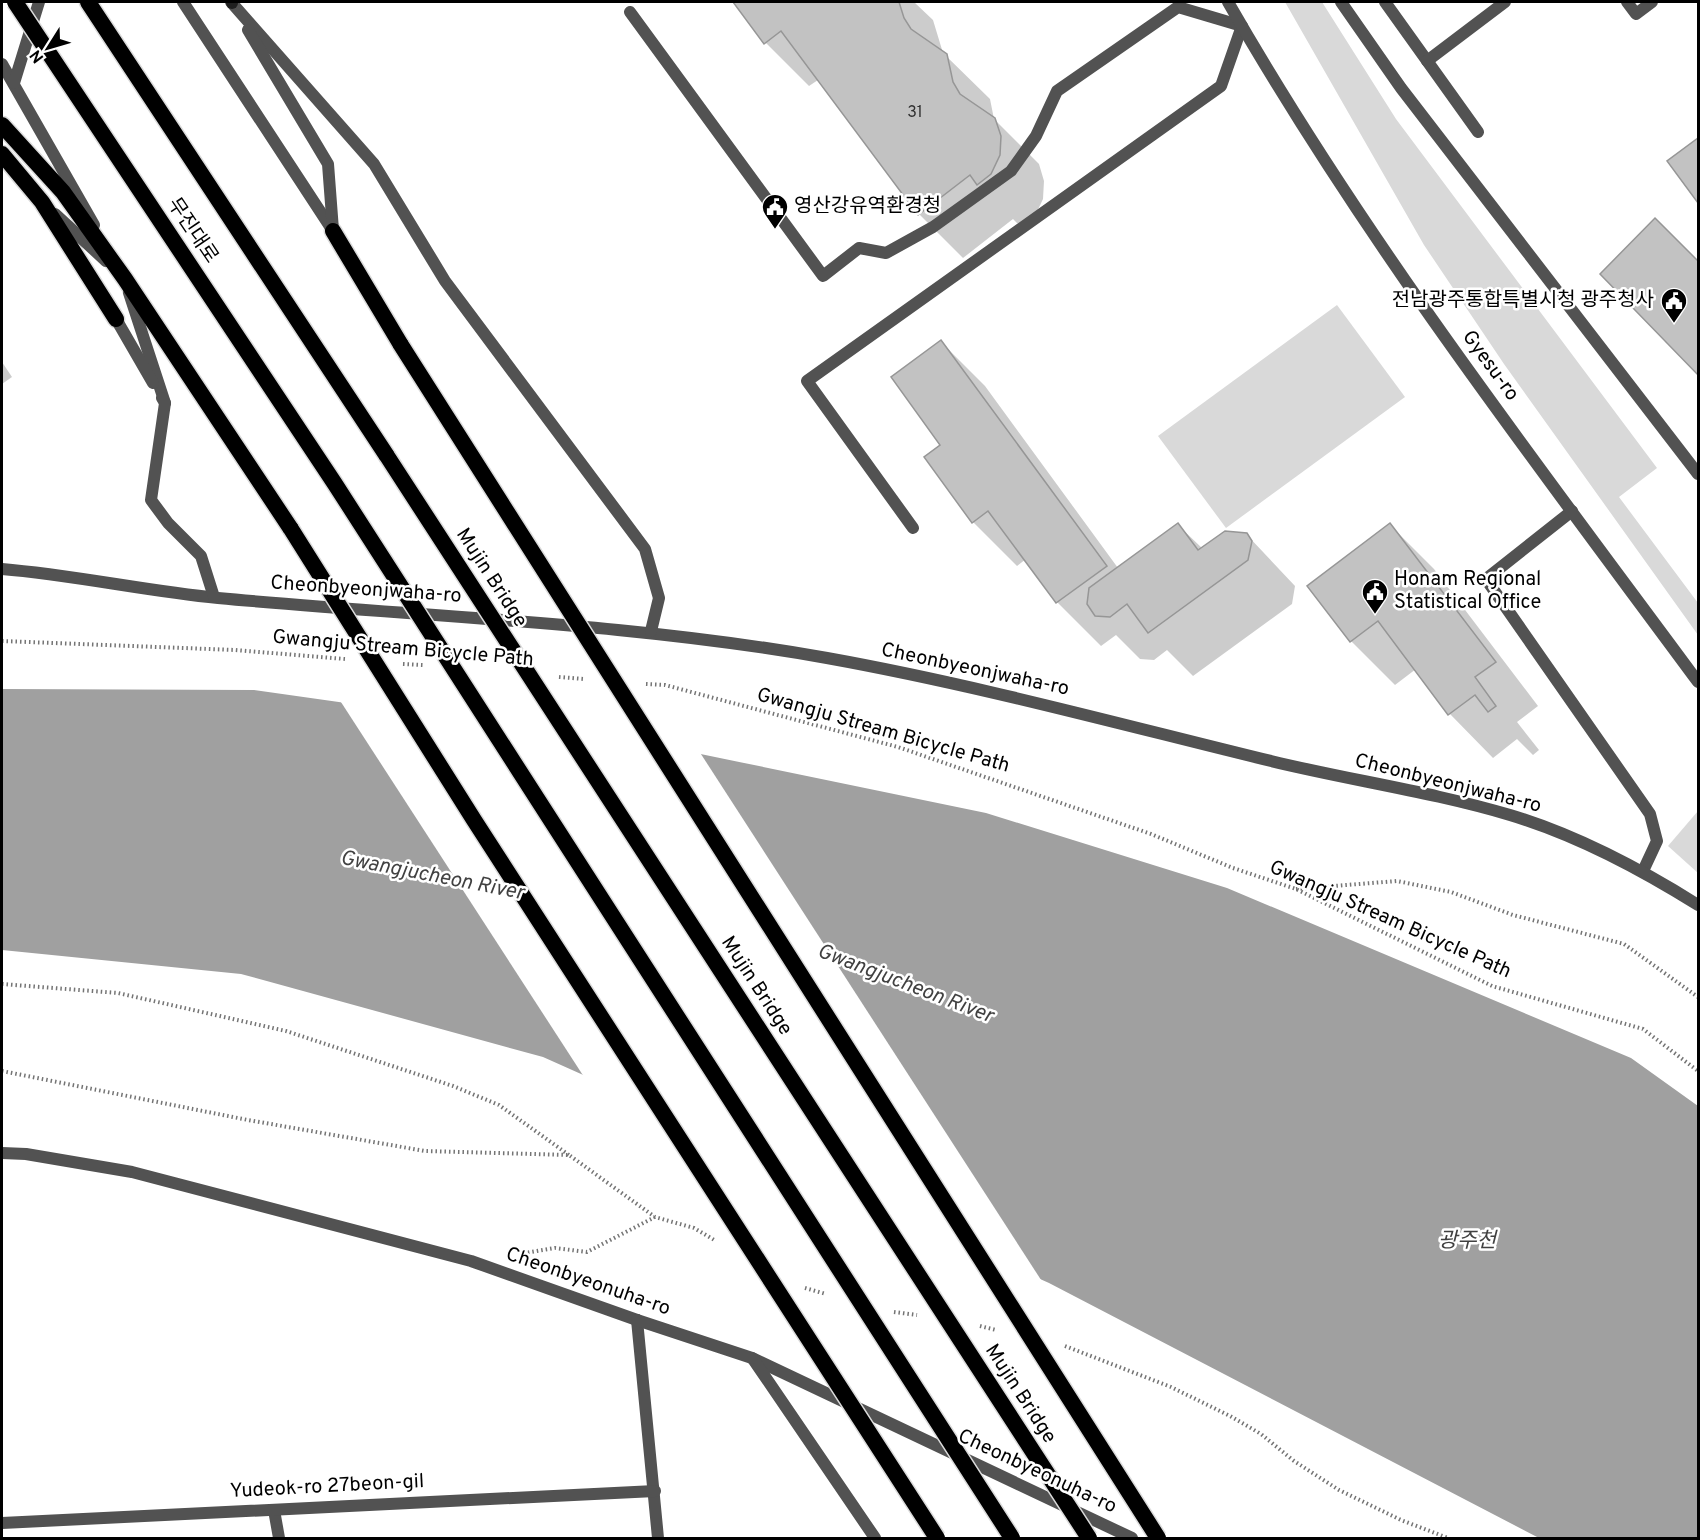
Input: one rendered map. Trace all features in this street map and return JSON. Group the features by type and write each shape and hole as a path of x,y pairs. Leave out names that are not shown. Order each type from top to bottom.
{"highway":[{"name":"무진대로","path":"15,2 335,484 1012,1539"},
{"name":"무진대로","path":"88,2 387,456"},
{"path":"2,125 63,192 125,279 291,529 487,840 937,1539"},
{"path":"2,154 42,202 116,319"},
{"path":"333,231 401,345 1158,1539"},
{"name":"Mujin Bridge","path":"387,456 1089,1539"}],"street":[{"path":"14,82 39,2"},
{"path":"183,2 333,231"},
{"path":"232,2 328,164 333,231"},
{"path":"232,2 374,164 445,281 645,549 659,598 651,631"},
{"name":"Gyesu-ro","path":"1228,2 1330,171 1394,266 1698,682"},
{"path":"1341,2 1401,88 1698,474"},
{"path":"1385,2 1478,132"},
{"path":"1427,61 1505,2"},
{"path":"1627,2 1636,14 1652,2"},
{"path":"630,12 823,276 859,248 886,253 974,200 1011,171 1036,136 1057,90 1178,7 1242,26 1221,86 807,381 913,528"},
{"path":"2,64 125,279 165,403 151,500 168,523 201,556 214,597"},
{"path":"42,202 125,279"},
{"path":"116,319 165,403"},
{"path":"1572,511 1486,579 1650,814 1657,841 1643,871"},
{"name":"Cheonbyeonjwaha-ro","path":"2,569 47,573 214,597 651,631 829,658 1014,697 1275,762 1509,815 1586,843 1643,871 1698,905"},
{"name":"Cheonbyeonuha-ro","path":"2,1153 26,1154 132,1172 460,1258 752,1358 1132,1539"},
{"path":"637,1320 658,1539"},
{"path":"752,1358 874,1539"},
{"name":"Yudeok-ro 27beon-gil","path":"2,1522 655,1491"},
{"path":"274,1510 279,1539"}],"path":[{"name":"Gwangju Stream Bicycle Path","path":"2,641 235,650 355,660"},
{"name":"Gwangju Stream Bicycle Path","path":"391,663 426,666"},
{"name":"Gwangju Stream Bicycle Path","path":"558,676 594,680"},
{"name":"Gwangju Stream Bicycle Path","path":"642,683 665,686 898,747 1151,834 1233,868 1296,889 1492,986 1643,1029 1698,1071"},
{"path":"1296,889 1397,881 1451,892 1513,915 1624,944 1698,997"},
{"path":"2,984 118,993 286,1031 453,1086 499,1105 569,1155"},
{"path":"513,1254 555,1248 587,1252 655,1217"}],"shaded area":[{"path":"1285,2 1322,2 1396,119 1657,468 1619,497 1698,603 1698,635 1504,364 1424,245"},
{"path":"1337,305 1405,397 1226,528 1158,436"},
{"path":"1698,811 1698,873 1668,846"}],"water":[{"name":"광주천","path":"2,689 254,690 686,751 986,813 1227,888 1631,1058 1698,1106 1698,1538 1539,1538 1049,1283 543,1057 241,974 2,950"}],"pier":[{"path":"339,699 699,751 1043,1283 586,1080"}],"building":[{"path":"733,2 899,2 904,18 911,29 947,54 953,82 960,94 995,118 1001,136 1000,155 991,174 977,185 970,175 918,215 781,31 764,44"},
{"path":"1698,138 1698,203 1667,161"},
{"name":"전남광주통합특별시청 광주청사","path":"1655,218 1698,261 1698,375 1600,274"},
{"path":"941,340 1107,566 1056,603 988,511 972,523 924,457 940,445 891,377"},
{"path":"1178,523 1198,550 1225,531 1247,533 1252,541 1248,560 1148,633 1127,604 1110,617 1095,616 1087,604 1089,588"},
{"path":"1390,523 1496,662 1475,677 1496,706 1488,712 1475,695 1448,715 1378,621 1350,642 1307,586"}],"place":[{"name":"영산강유역환경청","path":"775,230"},
{"name":"전남광주통합특별시청 광주청사","path":"1674,324"},
{"name":"Honam Regional Statistical Office","path":"1375,615"}],"water label":[{"name":"Gwangjucheon River","path":"432,876"},
{"name":"Gwangjucheon River","path":"905,984"}]}
